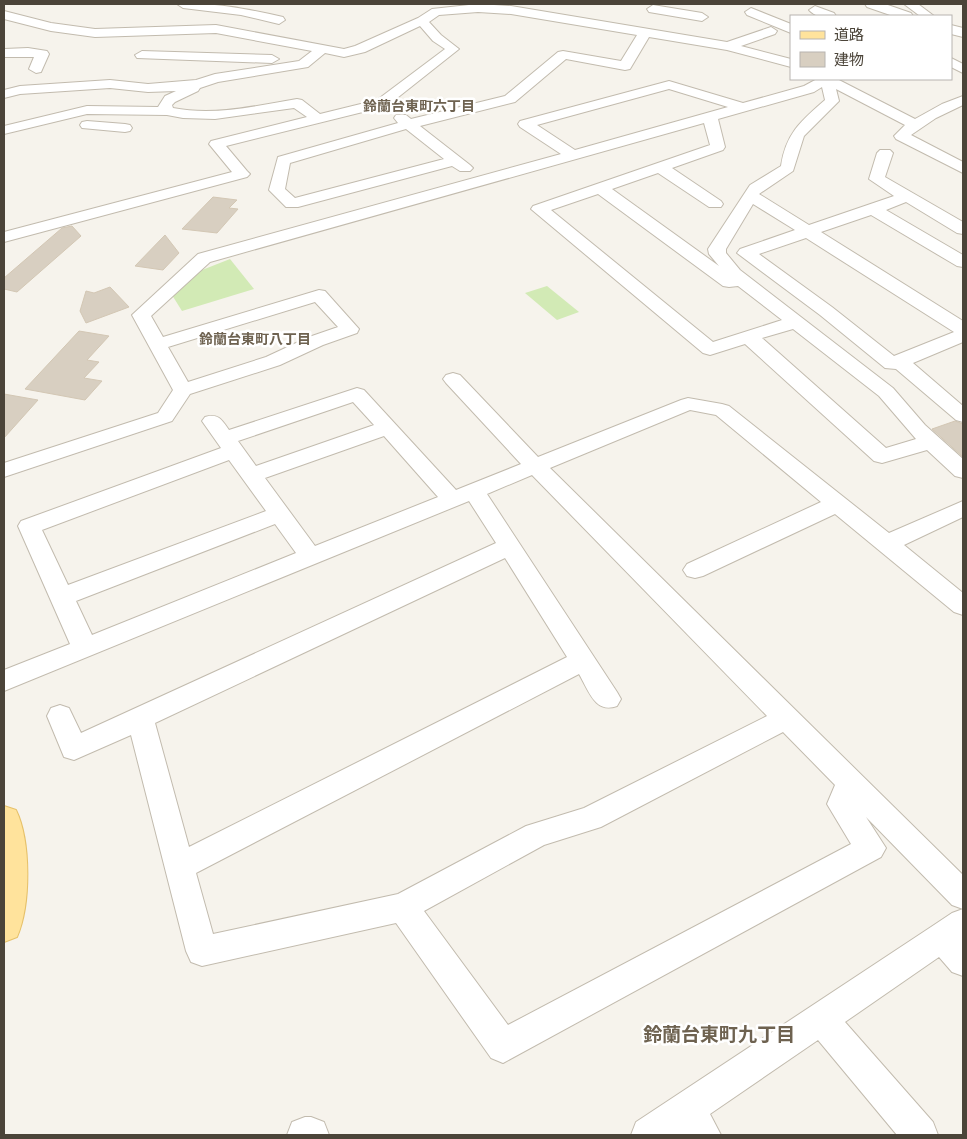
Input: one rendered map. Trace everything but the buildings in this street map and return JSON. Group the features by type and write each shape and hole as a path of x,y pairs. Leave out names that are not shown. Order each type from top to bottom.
{"main road":[{"path":"4,820 11,864 4,925"}],"street":[{"path":"184,4 240,10 279,20"},
{"path":"240,10 258,4"},
{"path":"872,4 903,15"},
{"path":"910,4 926,15"},
{"path":"759,7 790,28"},
{"path":"5,17 95,33 124,34 216,29 344,53 360,49 422,14 478,8 511,10 651,33 704,36 728,46 790,64"},
{"path":"653,9 702,16"},
{"path":"814,10 827,15"},
{"path":"456,160 292,204 277,190 283,160 409,124 510,99 563,55 625,66 651,33 679,13"},
{"path":"4,237 242,174 216,144 382,103 453,50 437,38 422,14"},
{"path":"28,52 68,29"},
{"path":"728,46 771,32"},
{"path":"4,94 20,90 110,84 148,88 173,88 198,84 215,78 303,64 322,49"},
{"path":"4,53 28,52 42,54 36,69"},
{"path":"142,55 286,60 303,64"},
{"path":"952,63 963,70"},
{"path":"183,390 141,315 204,258 809,89 825,80"},
{"path":"827,80 832,101 799,130 790,149 788,168 756,188 750,195 717,249 718,254 734,274 797,321 886,392 918,430 963,471"},
{"path":"829,80 914,124"},
{"path":"167,111 165,105 170,99 191,90 198,84"},
{"path":"573,155 525,124 669,85 742,108"},
{"path":"963,100 914,124 901,136 963,168"},
{"path":"4,130 87,110 167,111 180,115 216,116 297,103 318,119"},
{"path":"382,103 482,180"},
{"path":"63,116 76,124 124,128"},
{"path":"710,116 718,147 539,209 710,349 797,321"},
{"path":"885,153 877,179 963,229"},
{"path":"660,167 715,204"},
{"path":"600,188 729,282 743,280"},
{"path":"750,195 808,231 961,340"},
{"path":"906,197 746,254 826,311 892,364 961,340"},
{"path":"873,209 963,262"},
{"path":"4,470 165,417 183,390 273,361 316,341 350,329 319,295 158,344"},
{"path":"749,337 882,456 931,442"},
{"path":"899,361 963,416"},
{"path":"453,379 534,466 963,895"},
{"path":"85,648 29,526 357,394 452,499"},
{"path":"4,681 688,404 722,410 888,543 963,606"},
{"path":"212,421 311,557"},
{"path":"251,475 387,428"},
{"path":"474,490 608,699"},
{"path":"695,570 838,503"},
{"path":"888,543 963,508"},
{"path":"61,597 280,514"},
{"path":"60,716 74,749 510,546"},
{"path":"180,866 584,660"},
{"path":"140,718 202,952 403,907 536,835 591,818 787,718"},
{"path":"403,907 503,1046 871,848 841,804 850,782"},
{"path":"649,1135 694,1123 821,1019 956,940"},
{"path":"821,1019 920,1135"},
{"path":"304,1135 311,1135"}],"green space":[{"path":"230,259 254,289 182,311 172,295 197,272"},
{"path":"547,286 579,312 557,320 525,293"}],"district":[{"name":"鈴蘭台東町六丁目","path":"419,106"},
{"name":"鈴蘭台東町八丁目","path":"255,339"},
{"name":"鈴蘭台東町九丁目","path":"719,1034"}]}
